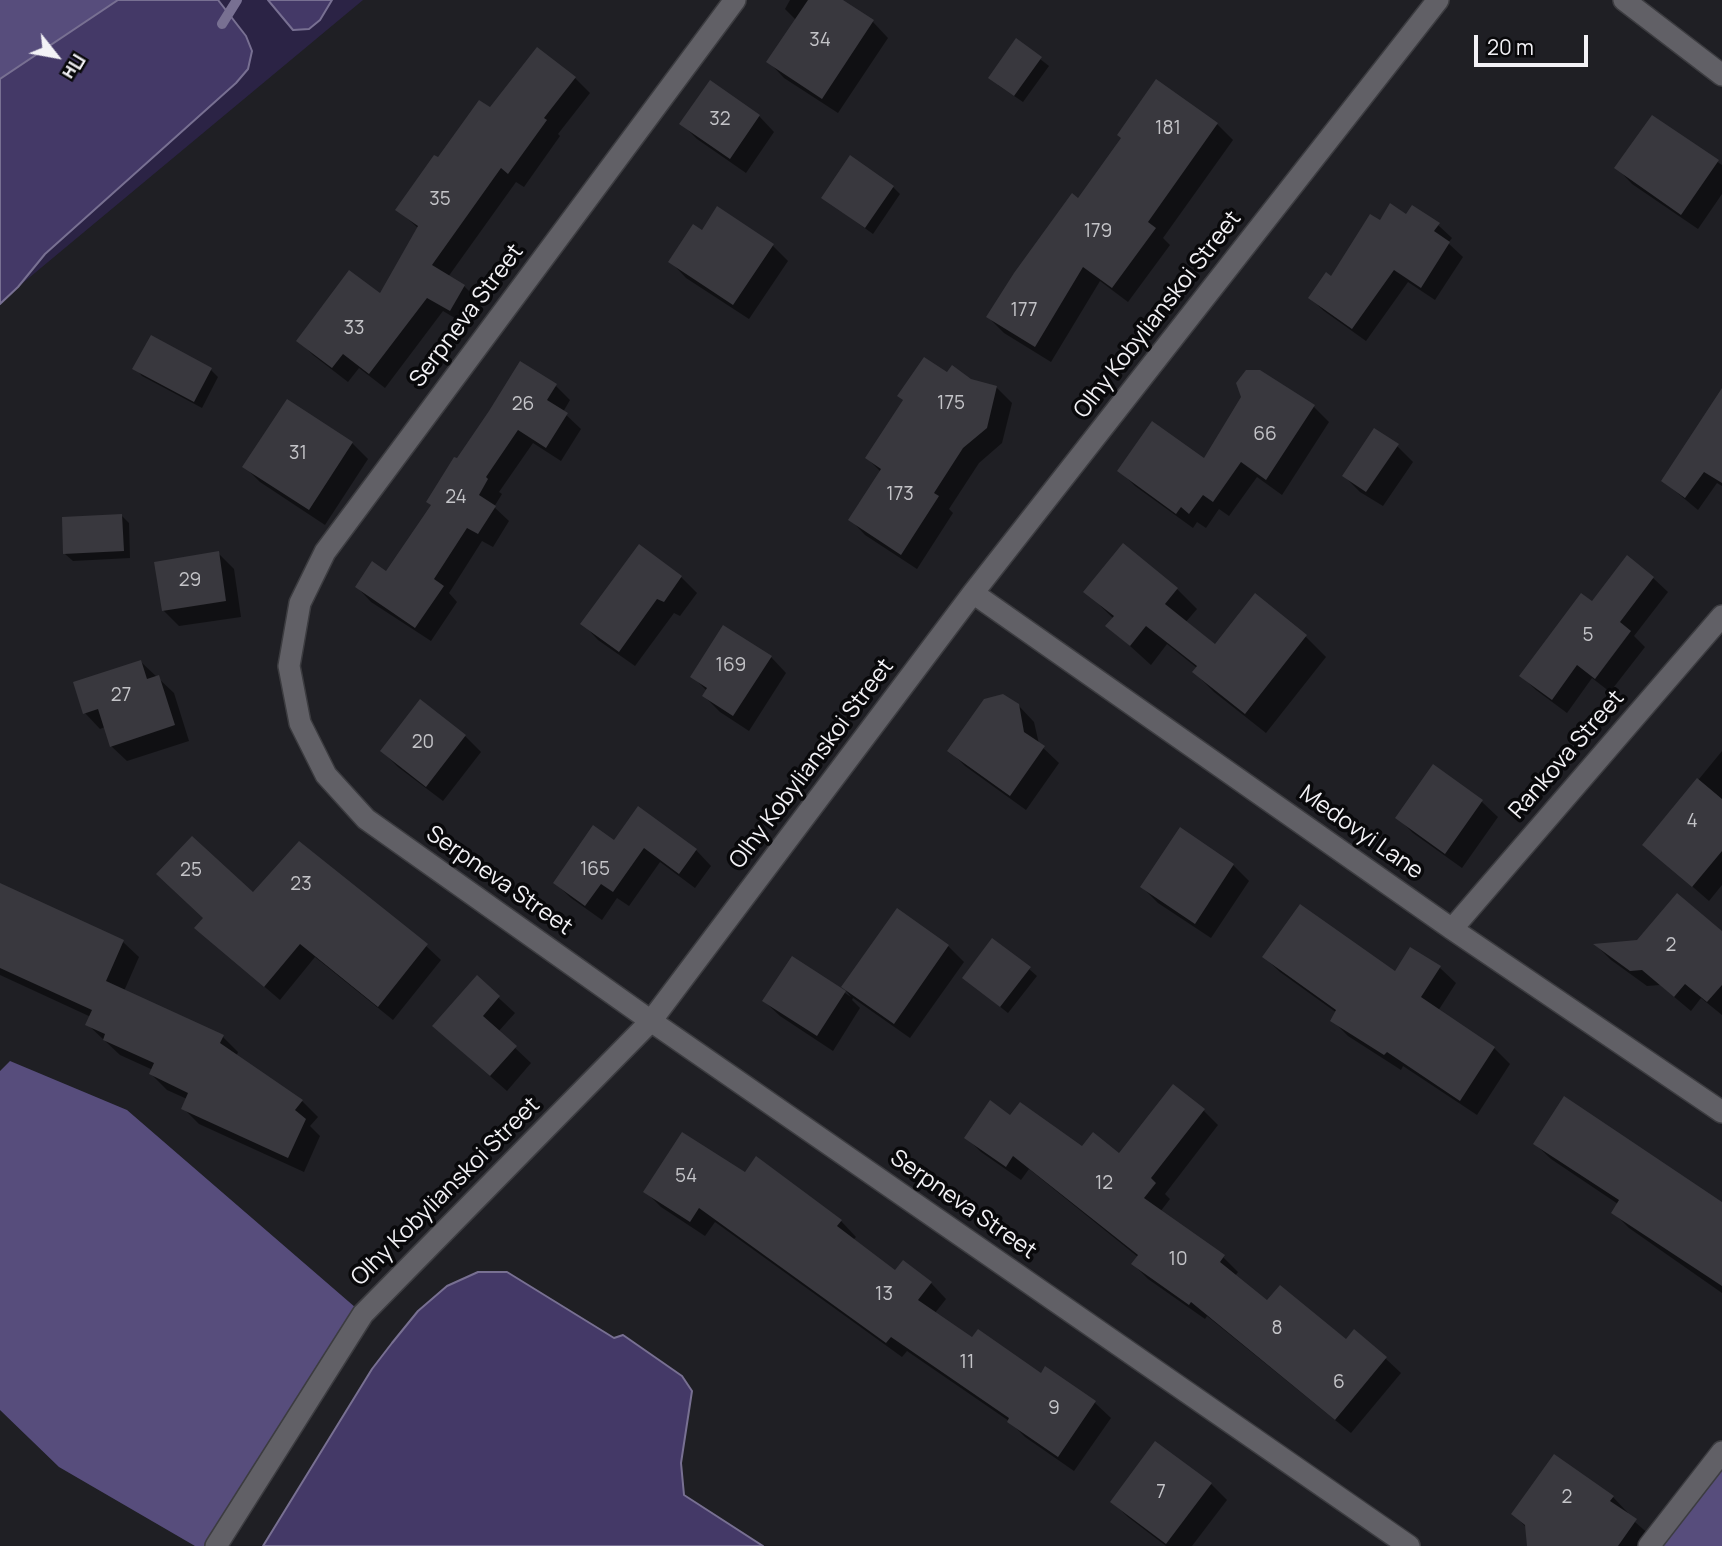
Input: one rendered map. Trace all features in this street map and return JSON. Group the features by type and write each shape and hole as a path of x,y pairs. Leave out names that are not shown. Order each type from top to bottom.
{"street":[{"name":"Serpneva Street","path":"734,0 325,552 300,603 289,666 300,723 326,775 366,819 651,1021 1409,1546"},
{"name":"Olhy Kobylianskoi Street","path":"216,1546 363,1314 651,1021 973,593 1438,0"},
{"path":"1625,0 1722,75"},
{"name":"Medovyi Lane","path":"973,593 1452,929 1722,1112"},
{"name":"Rankova Street","path":"1452,929 1722,616"},
{"path":"1649,1546 1722,1452"}],"shaded area":[{"path":"0,0 118,0 0,79"},
{"path":"118,0 218,0 246,36 252,51 248,69 236,83 45,254 0,304 0,79"},
{"path":"218,0 363,0 18,287 45,254 236,83 248,69 252,51 246,36"},
{"path":"268,0 332,0 320,20 309,29 293,30"},
{"path":"10,1061 127,1110 363,1314 216,1546 195,1546 59,1467 0,1410 0,1071"},
{"path":"478,1272 507,1272 614,1338 623,1335 682,1376 692,1391 681,1463 684,1495 763,1546 263,1546 372,1369 392,1343 418,1311 447,1286"},
{"path":"1722,1452 1722,1546 1649,1546"}],"building":[{"path":"808,0 843,0 874,20 822,99 766,62"},
{"path":"1016,38 1042,57 1014,96 988,78"},
{"path":"537,47 576,77 544,118 547,120 508,174 501,168 432,265 465,285 450,311 427,298 369,374 343,354 332,368 296,341 349,270 380,293 418,226 395,210 434,155 438,157 479,100 490,107"},
{"path":"1156,79 1218,123 1148,222 1156,228 1112,288 1083,267 1035,347 986,317 1072,193 1078,198 1121,138 1117,135"},
{"path":"710,80 760,115 730,159 679,124"},
{"path":"1652,115 1719,160 1681,215 1614,168"},
{"path":"850,155 894,186 865,228 821,198"},
{"path":"1390,203 1406,214 1412,205 1440,223 1434,231 1450,242 1421,288 1394,270 1352,329 1308,298 1326,272 1331,276 1370,214 1380,220"},
{"path":"717,206 774,244 733,305 668,262 693,224 702,230"},
{"path":"151,335 212,368 194,402 132,369"},
{"path":"924,357 947,372 952,365 971,379 997,386 987,428 963,448 934,493 939,496 901,555 848,520 881,469 865,458 903,400 897,396"},
{"path":"520,361 557,384 547,400 568,413 546,448 518,430 486,477 488,479 479,495 496,506 478,534 467,528 434,579 444,586 415,628 355,587 372,561 386,571 431,505 426,502 454,457 457,458"},
{"path":"1246,370 1260,370 1315,405 1266,480 1241,462 1213,502 1203,495 1189,514 1181,507 1176,514 1117,471 1152,421 1204,458 1241,397 1236,383"},
{"path":"1722,388 1722,483 1704,472 1685,498 1661,481"},
{"path":"287,399 353,442 309,510 242,467"},
{"path":"1374,428 1399,444 1366,492 1342,476"},
{"path":"122,514 124,551 63,554 62,517"},
{"path":"1123,543 1178,588 1165,604 1215,644 1255,593 1307,635 1245,714 1192,672 1197,666 1146,626 1130,646 1105,626 1114,616 1083,592"},
{"path":"639,544 682,576 664,602 657,599 619,652 580,624"},
{"path":"219,551 226,601 162,611 154,562"},
{"path":"1627,555 1654,577 1620,622 1631,631 1595,679 1577,665 1552,700 1519,676 1581,593 1592,601"},
{"path":"723,625 772,656 733,716 702,696 707,688 690,677"},
{"path":"141,660 147,679 159,675 175,725 110,747 98,709 83,714 73,682"},
{"path":"1003,694 1019,704 1024,732 1045,746 1010,796 947,751 984,699"},
{"path":"420,699 466,735 426,787 380,751"},
{"path":"1433,764 1483,800 1445,854 1395,818"},
{"path":"1697,778 1722,799 1722,851 1692,887 1642,845"},
{"path":"638,806 697,849 679,874 644,848 613,892 601,884 585,906 553,883 593,825 614,840"},
{"path":"1180,827 1234,864 1195,924 1140,887"},
{"path":"192,836 253,892 299,841 428,944 378,1007 300,944 264,987 194,928 203,918 156,874"},
{"path":"0,883 124,940 106,981 224,1035 220,1043 303,1100 295,1110 306,1119 288,1158 181,1109 188,1093 149,1074 154,1063 103,1040 105,1034 85,1025 92,1010 0,968"},
{"path":"1677,893 1722,931 1722,985 1707,1002 1685,984 1674,997 1642,970 1630,971 1593,944 1637,940"},
{"path":"1300,904 1395,971 1410,947 1441,966 1421,997 1495,1047 1460,1101 1387,1052 1384,1055 1330,1021 1336,1010 1262,957"},
{"path":"897,908 949,945 894,1024 841,987"},
{"path":"992,938 1031,967 1000,1007 962,978"},
{"path":"792,956 846,991 817,1036 762,1001"},
{"path":"477,975 500,996 483,1016 517,1046 490,1076 432,1026"},
{"path":"1173,1084 1205,1109 1151,1178 1156,1183 1144,1198 1225,1255 1220,1262 1267,1300 1280,1285 1346,1339 1354,1329 1387,1357 1335,1420 1191,1302 1189,1305 1131,1264 1138,1255 1013,1156 1006,1167 964,1138 990,1100 1010,1115 1020,1102 1082,1146 1093,1132 1119,1153"},
{"path":"1564,1096 1722,1202 1722,1286 1611,1213 1619,1200 1533,1144"},
{"path":"682,1132 745,1172 756,1156 842,1220 837,1226 895,1270 903,1260 932,1282 918,1300 972,1337 978,1329 1041,1373 1045,1366 1096,1401 1058,1457 1007,1422 1009,1418 891,1337 886,1343 699,1208 690,1222 643,1192"},
{"path":"1155,1441 1212,1483 1166,1544 1110,1502"},
{"path":"1554,1454 1614,1496 1610,1501 1637,1519 1618,1546 1527,1546 1525,1525 1511,1514"}],"waterway":[{"path":"222,24 237,0"}]}
